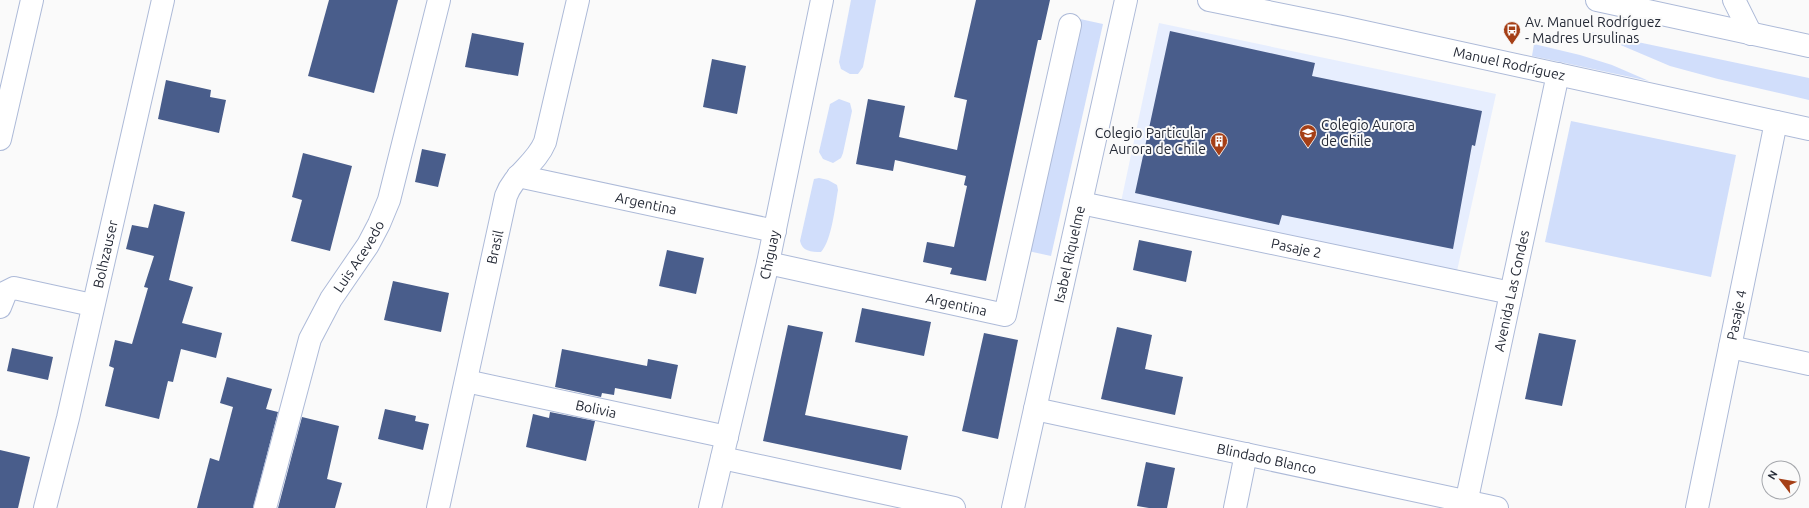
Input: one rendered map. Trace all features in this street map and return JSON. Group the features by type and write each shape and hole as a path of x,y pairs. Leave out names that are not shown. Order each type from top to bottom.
{"street":[{"path":"0,139 32,0"},
{"name":"Bolhzauser","path":"45,508 68,418 92,305 163,0"},
{"name":"Luis Acevedo","path":"265,508 310,339 331,299 368,245 389,200 439,0"},
{"name":"Brasil","path":"438,508 506,196 509,186 537,156 546,142 578,0"},
{"name":"Chiguay","path":"710,508 768,263 822,0"},
{"name":"Isabel Riquelme","path":"1013,508 1126,0"},
{"name":"Manuel Rodríguez","path":"1209,0 1809,129"},
{"path":"1597,0 1809,46"},
{"path":"1734,0 1751,34"},
{"name":"Argentina","path":"768,263 1005,314 1070,25"},
{"name":"Avenida Las Condes","path":"1466,505 1558,74"},
{"name":"Pasaje 4","path":"1697,508 1776,122"},
{"name":"Argentina","path":"518,176 774,231"},
{"name":"Pasaje 2","path":"1081,203 1511,293"},
{"path":"0,307 6,292 14,288 92,305"},
{"path":"1730,347 1809,364"},
{"name":"Bolivia","path":"466,381 727,437"},
{"name":"Blindado Blanco","path":"1035,410 1246,454 1466,505 1497,508"},
{"path":"1235,508 1246,454"},
{"path":"722,458 954,508"}],"shaded area":[{"path":"851,0 876,0 863,67 858,74 850,74 841,69 839,62"},
{"path":"1080,19 1103,24 1051,256 1028,251"},
{"name":"Colegio Aurora de Chile","path":"1159,23 1496,94 1457,271 1121,202"},
{"path":"1590,32 1809,78 1809,100 1718,79 1670,66"},
{"path":"1534,44 1580,55 1612,65 1649,81 1532,56"},
{"path":"839,99 850,103 852,111 843,153 841,158 833,163 823,159 819,152 830,104"},
{"path":"1571,121 1736,155 1711,277 1545,242"},
{"path":"819,178 828,180 837,185 838,190 828,240 821,252 814,252 805,249 800,241 814,179"}],"building":[{"path":"329,0 398,0 374,93 308,76"},
{"path":"976,0 1050,0 1041,40 1038,40 986,281 950,274 952,268 923,262 927,242 954,247 967,186 964,185 966,176 895,160 893,171 856,164 868,99 905,106 899,137 957,150 967,100 954,97"},
{"name":"Colegio Aurora de Chile","path":"1170,31 1315,63 1312,76 1482,111 1475,146 1472,145 1453,249 1282,215 1279,225 1135,193"},
{"path":"472,33 524,43 518,76 465,67"},
{"path":"712,59 746,66 737,114 703,107"},
{"path":"166,80 211,90 210,97 226,100 219,133 158,119"},
{"path":"422,149 446,154 438,187 415,182"},
{"path":"303,153 352,166 330,251 291,241 302,200 292,197"},
{"path":"154,204 185,212 169,280 193,287 182,323 222,333 216,358 181,349 173,382 168,381 159,419 105,406 114,368 109,366 115,340 132,344 148,288 144,287 154,256 126,249 132,225 148,228"},
{"path":"1139,240 1192,251 1186,282 1133,270"},
{"path":"667,250 704,258 696,294 659,286"},
{"path":"393,281 449,293 441,332 384,320"},
{"path":"862,308 931,322 924,356 855,342"},
{"path":"788,325 823,332 805,415 908,436 901,470 763,441"},
{"path":"1117,327 1152,335 1145,369 1183,377 1175,415 1101,399"},
{"path":"984,333 1018,340 998,439 962,431"},
{"path":"1539,333 1576,340 1562,406 1525,399"},
{"path":"12,348 53,357 48,380 7,371"},
{"path":"562,349 647,366 648,359 678,365 671,399 615,388 614,395 602,393 601,397 555,387"},
{"path":"227,377 272,389 266,409 278,412 253,508 197,508 210,458 219,461 233,407 220,403"},
{"path":"385,409 416,416 415,421 429,424 423,450 378,439"},
{"path":"550,412 595,421 586,461 526,447 533,414 549,418"},
{"path":"302,417 339,426 327,479 342,483 335,508 278,508"},
{"path":"0,450 30,457 18,508 0,508"},
{"path":"1146,462 1175,468 1167,508 1137,506"}],"place":[{"name":"Av. Manuel Rodríguez - Madres Ursulinas","path":"1512,45"},
{"name":"Colegio Aurora de Chile","path":"1308,148"},
{"name":"Colegio Particular Aurora de Chile","path":"1219,156"}]}
